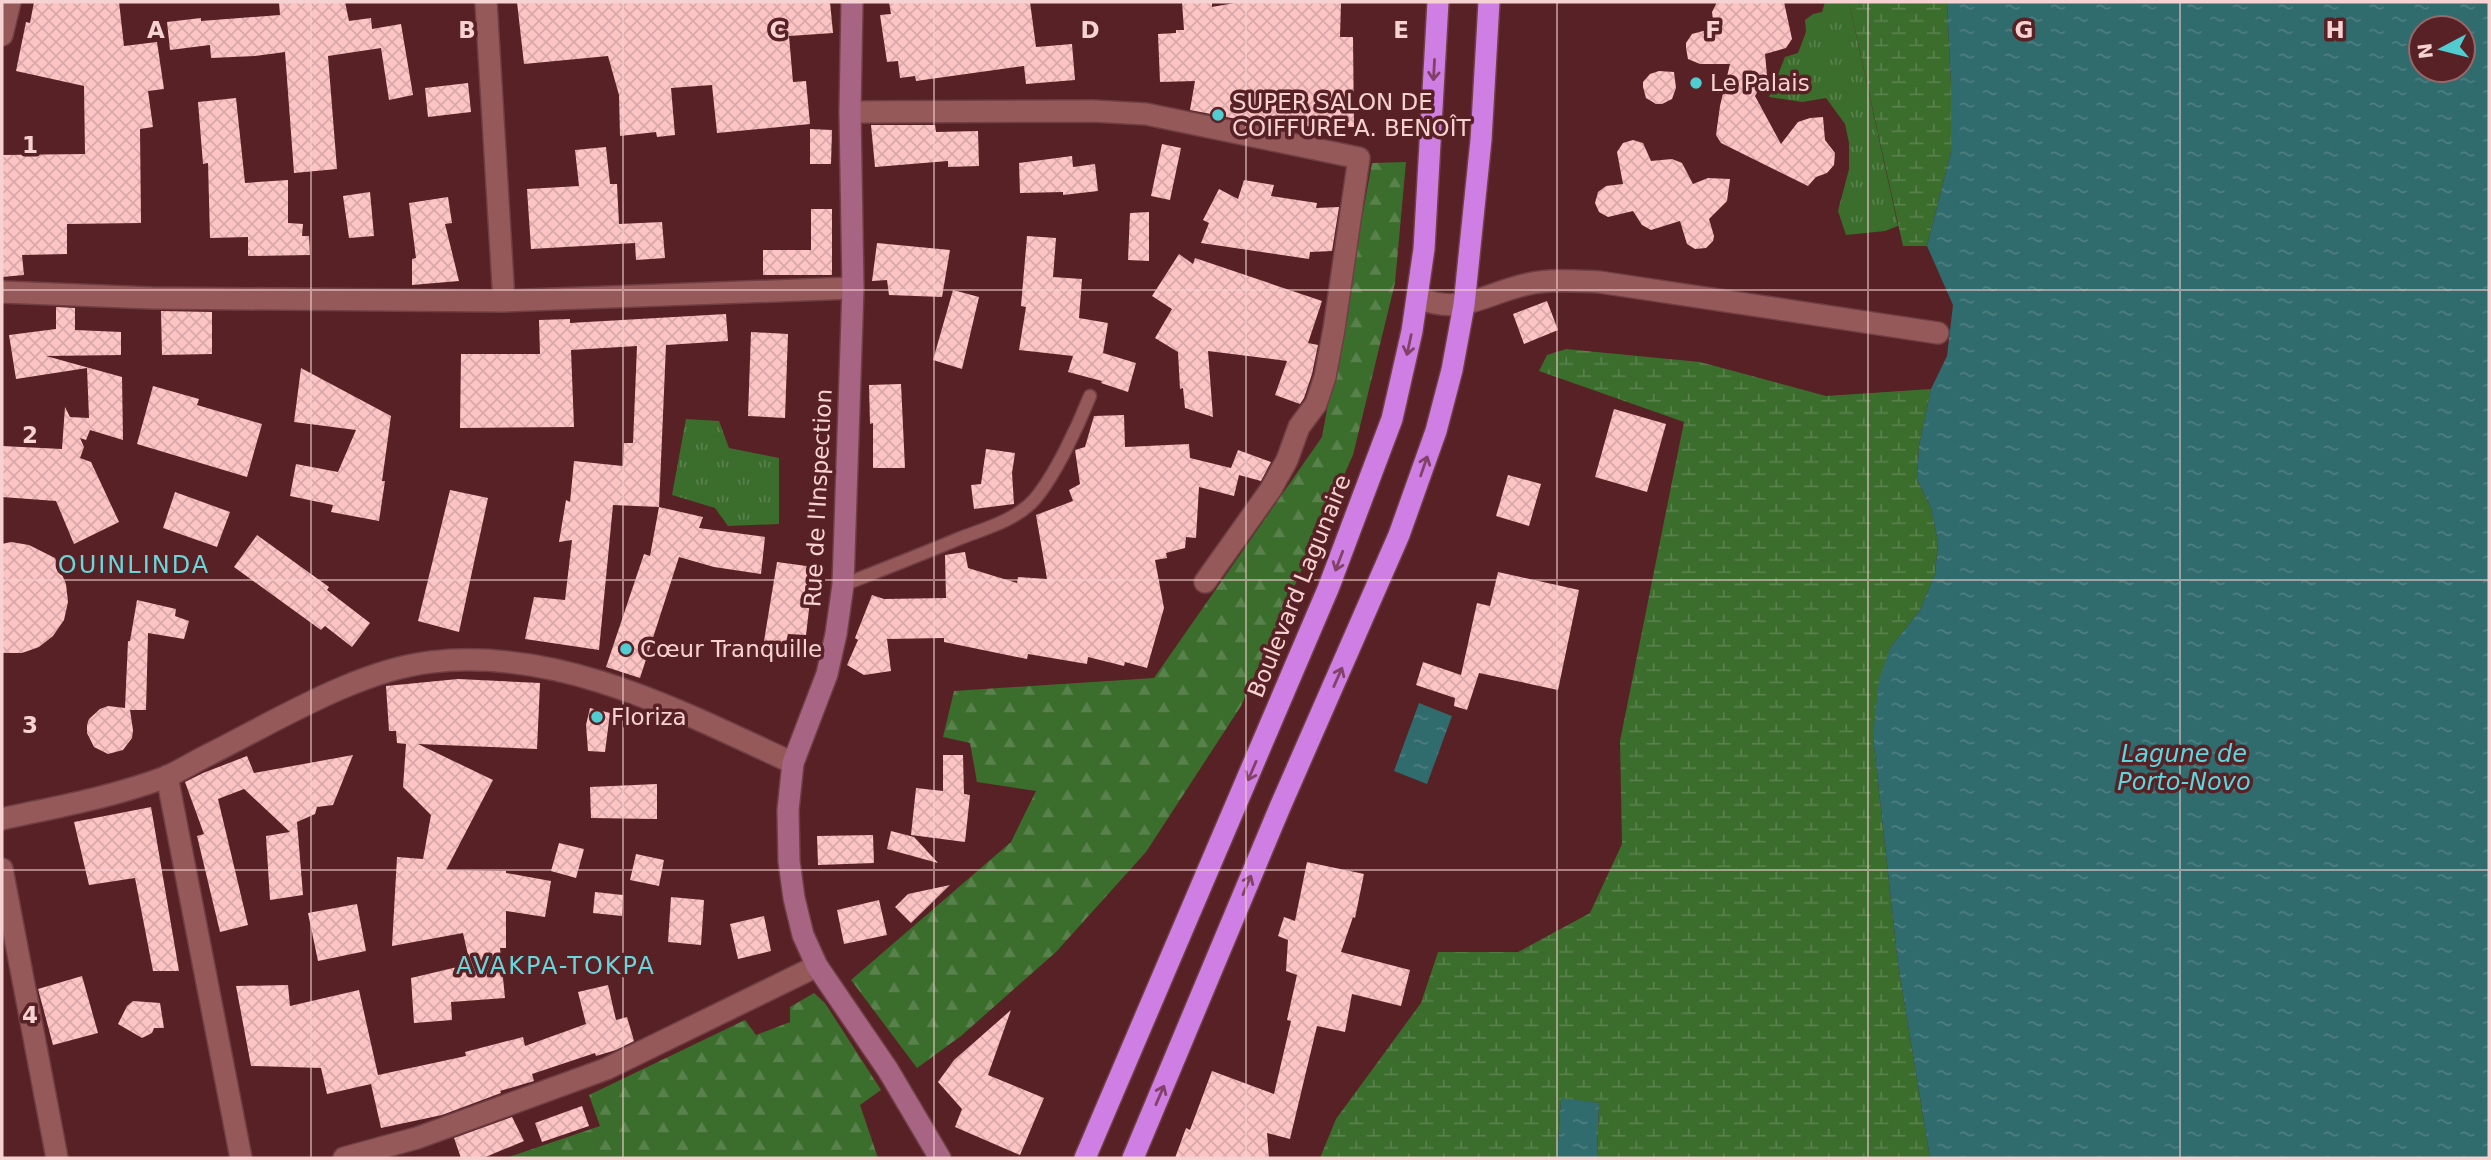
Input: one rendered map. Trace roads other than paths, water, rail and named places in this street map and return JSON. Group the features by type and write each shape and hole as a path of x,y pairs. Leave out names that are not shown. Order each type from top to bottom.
{"highway":[{"name":"Boulevard Lagunaire","path":"1085,1158 1267,737 1372,477 1392,419 1418,298 1424,249 1438,2"},
{"path":"1133,1158 1280,807 1399,535 1436,431 1452,370 1464,305 1481,140 1489,2"}],"street":[{"path":"2,35 10,2"},
{"path":"486,2 504,301"},
{"name":"Rue de l'Inspection","path":"852,2 850,112 853,288 843,585 827,674 793,763 788,810 789,861 803,935 817,966 888,1070 940,1158"},
{"path":"850,112 1093,111 1146,114 1359,158 1334,330 1317,404 1299,427 1287,460 1271,489 1205,582"},
{"path":"1418,298 1440,304 1464,305 1502,290 1532,283 1570,280 1599,282 1938,333"},
{"path":"2,292 152,298 504,301 853,288"},
{"path":"2,819 105,795 167,776 358,681 429,662 498,660 573,674 647,698 793,763"},
{"path":"167,776 241,1158"},
{"path":"2,869 57,1158"},
{"path":"344,1158 417,1138 606,1069 817,966"}],"lane":[{"path":"843,585 1020,513 1035,499 1051,473 1076,430 1090,396"}],"water":[{"name":"Lagune de Porto-Novo","path":"1947,2 2489,2 2489,1158 1930,1158 1898,964 1873,736 1879,680 1890,648 1920,610 1935,574 1938,542 1931,508 1917,479 1919,446 1931,389 1947,356 1953,305 1927,246 1951,152"},
{"path":"1419,703 1452,716 1427,784 1394,771"},
{"path":"1561,1098 1599,1103 1597,1158 1557,1158"}],"place":[{"name":"Le Palais","path":"1696,83"},
{"name":"SUPER SALON DE COIFFURE A. BENOÎT","path":"1218,115"},
{"name":"Cœur Tranquille","path":"626,649"},
{"name":"Floriza","path":"597,717"}],"district":[{"name":"OUINLINDA","path":"134,565"},
{"name":"AVAKPA-TOKPA","path":"556,966"}]}
